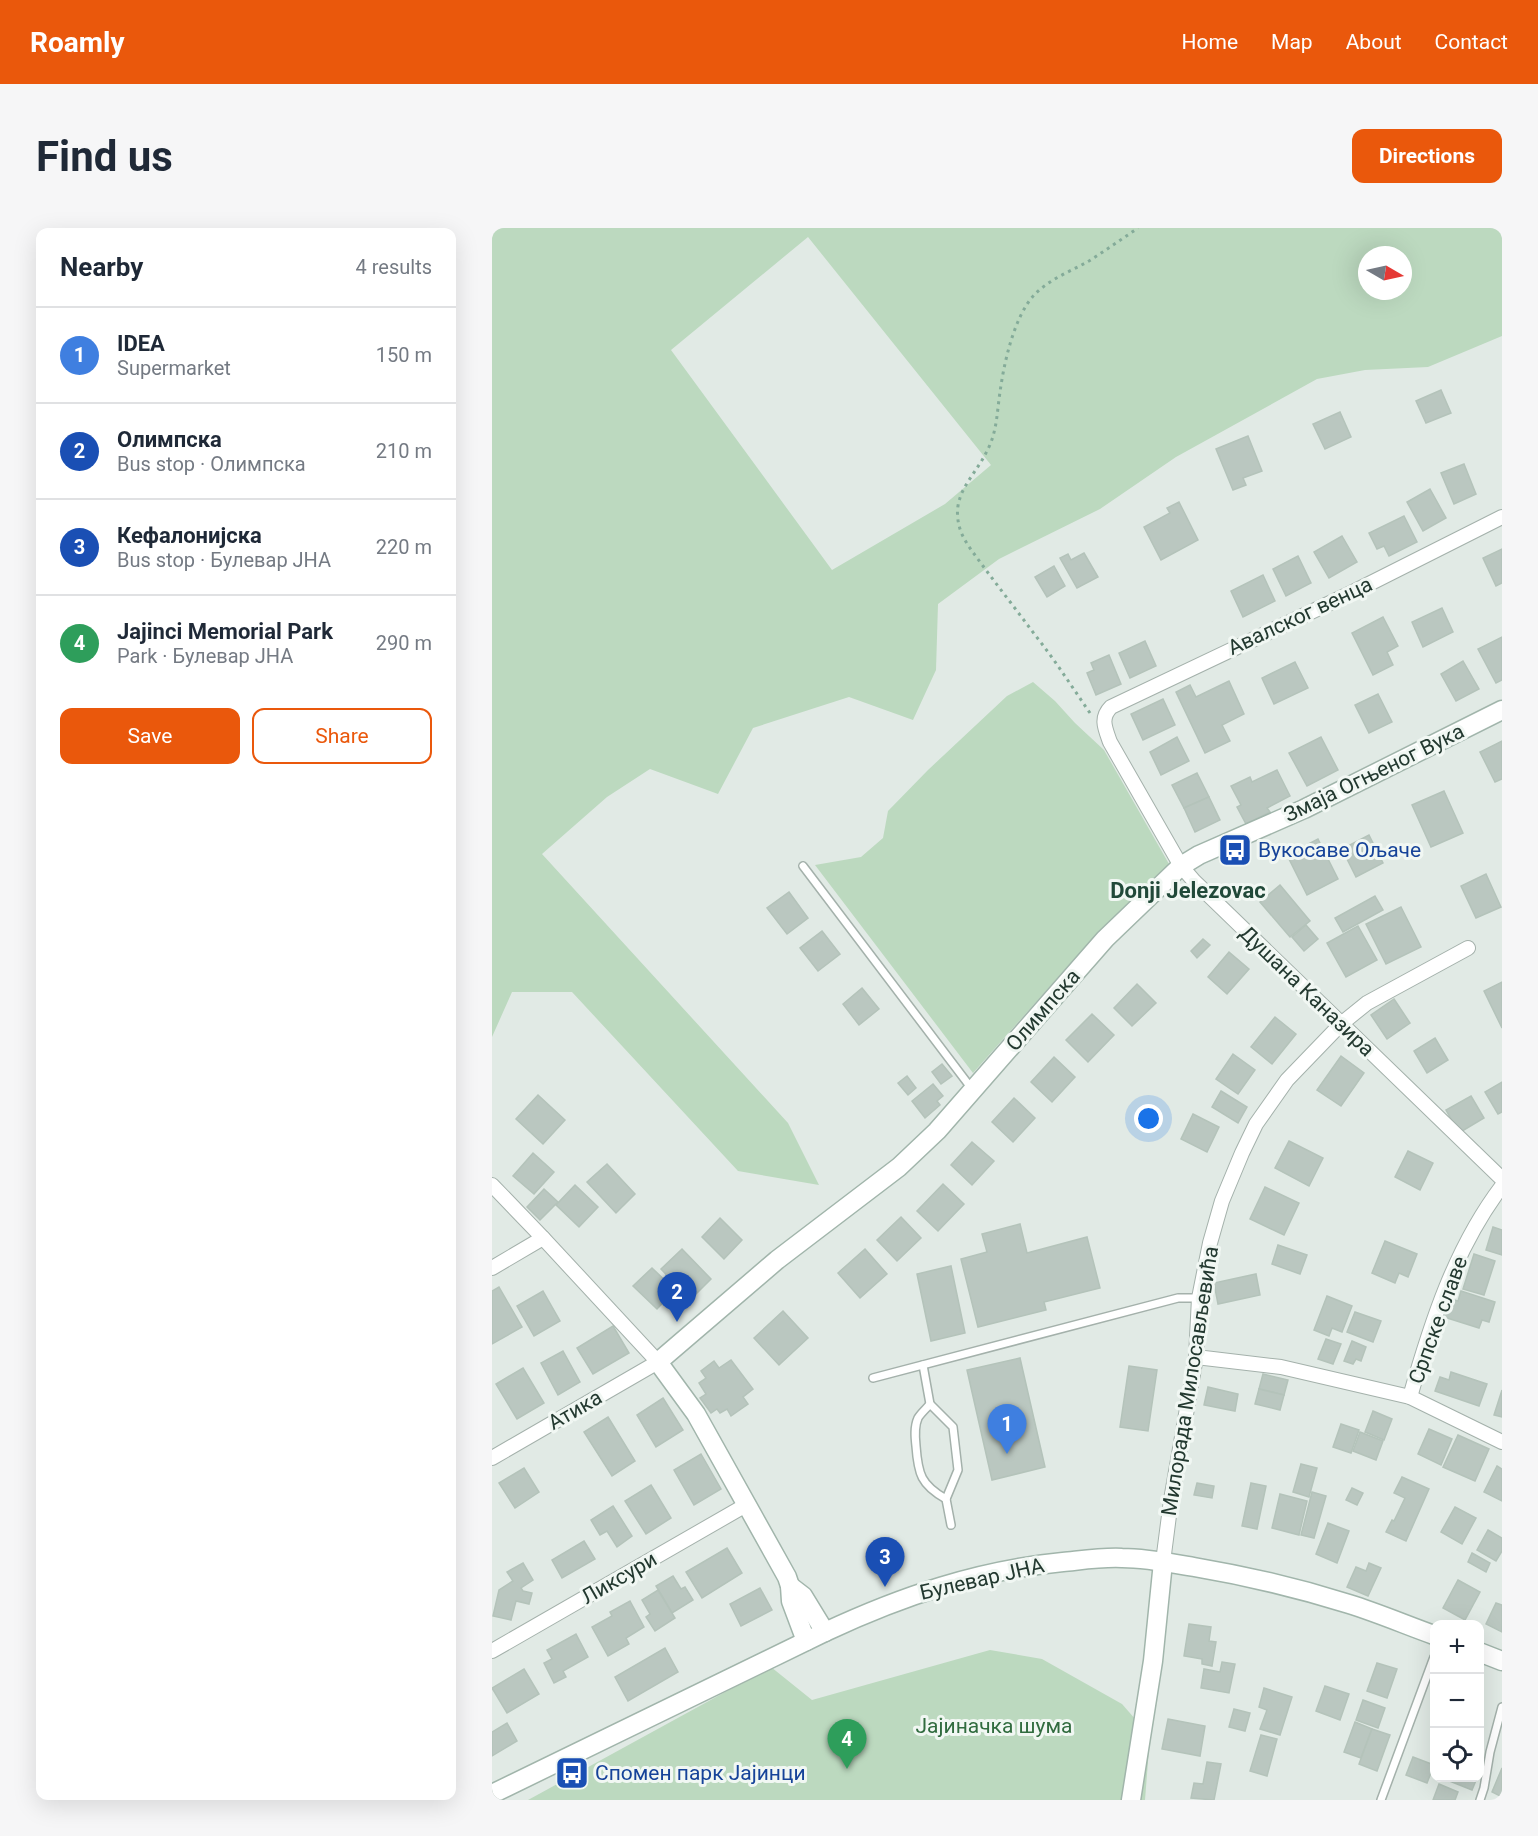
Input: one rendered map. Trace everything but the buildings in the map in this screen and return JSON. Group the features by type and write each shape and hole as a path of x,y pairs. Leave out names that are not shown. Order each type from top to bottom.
{"street":[{"name":"Авалског венца","path":"1103,720 1111,707 1502,517"},
{"name":"Змаја Огњеног Вука","path":"1181,866 1199,855 1304,809 1502,710"},
{"name":"Душана Каназира","path":"1103,720 1110,742 1181,866 1194,881 1502,1179"},
{"name":"Олимпска","path":"658,1362 777,1260 899,1167 937,1131 1105,939 1181,866"},
{"name":"Милорада Милосављевића","path":"1163,1562 1171,1500 1196,1357 1199,1298 1210,1243 1222,1201 1256,1124 1287,1080 1341,1024 1367,1003 1468,948"},
{"path":"492,1185 658,1362 696,1414 790,1586 792,1601 807,1641"},
{"name":"Српске славе","path":"1502,1186 1477,1224 1455,1265 1439,1303 1410,1397 1502,1442"},
{"path":"492,1268 543,1238"},
{"path":"1196,1357 1281,1367 1410,1397"},
{"name":"Атика","path":"492,1458 658,1362"},
{"name":"Ликсури","path":"492,1651 746,1505"},
{"name":"Булевар ЈНА","path":"492,1794 825,1632 907,1597 994,1572 1107,1558 1163,1562 1283,1585 1351,1605 1430,1634"},
{"path":"1131,1800 1153,1661 1163,1562"},
{"path":"790,1586 803,1596 825,1632"},
{"path":"1484,1654 1502,1660"}],"lane":[{"path":"803,866 973,1090"},
{"path":"873,1378 1178,1298 1199,1298"},
{"path":"923,1365 930,1404 953,1426 958,1470 946,1498 951,1525"},
{"path":"930,1404 918,1417 915,1430 918,1467 922,1479 932,1491 946,1498"},
{"path":"1381,1800 1430,1668"},
{"path":"1480,1800 1502,1707"}],"path":[{"path":"1103,720 1090,714 1035,634 966,544 960,530 957,512 962,489 979,466 993,435 1000,390 1011,344 1018,321 1034,295 1058,277 1088,261 1138,228"}],"green space":[{"path":"492,228 1502,228 1502,336 1428,367 1365,370 1317,379 1176,457 1100,509 999,559 938,604 936,670 913,720 849,697 753,728 718,794 650,769 607,797 542,854 788,1123 819,1185 738,1171 572,992 512,992 492,1037","holes":["808,237 991,465 945,504 832,570 671,350"]},
{"path":"1033,682 1104,750 1169,864 1099,931 973,1073 815,865 861,857 883,838 888,811 928,770 1007,696"},
{"name":"Јајиначка шума","path":"990,1650 1042,1659 1122,1704 1150,1736 1145,1800 528,1800 771,1667 812,1700"}],"place":[{"name":"Вукосаве Ољаче","path":"1235,850"},
{"name":"Олимпска","path":"677,1322"},
{"name":"IDEA","path":"1007,1454"},
{"name":"Кефалонијска","path":"885,1587"},
{"name":"Jajinci Memorial Park","path":"847,1769"},
{"name":"Спомен парк Јајинци","path":"572,1773"}],"district":[{"name":"Donji Jelezovac","path":"1188,890"}]}
